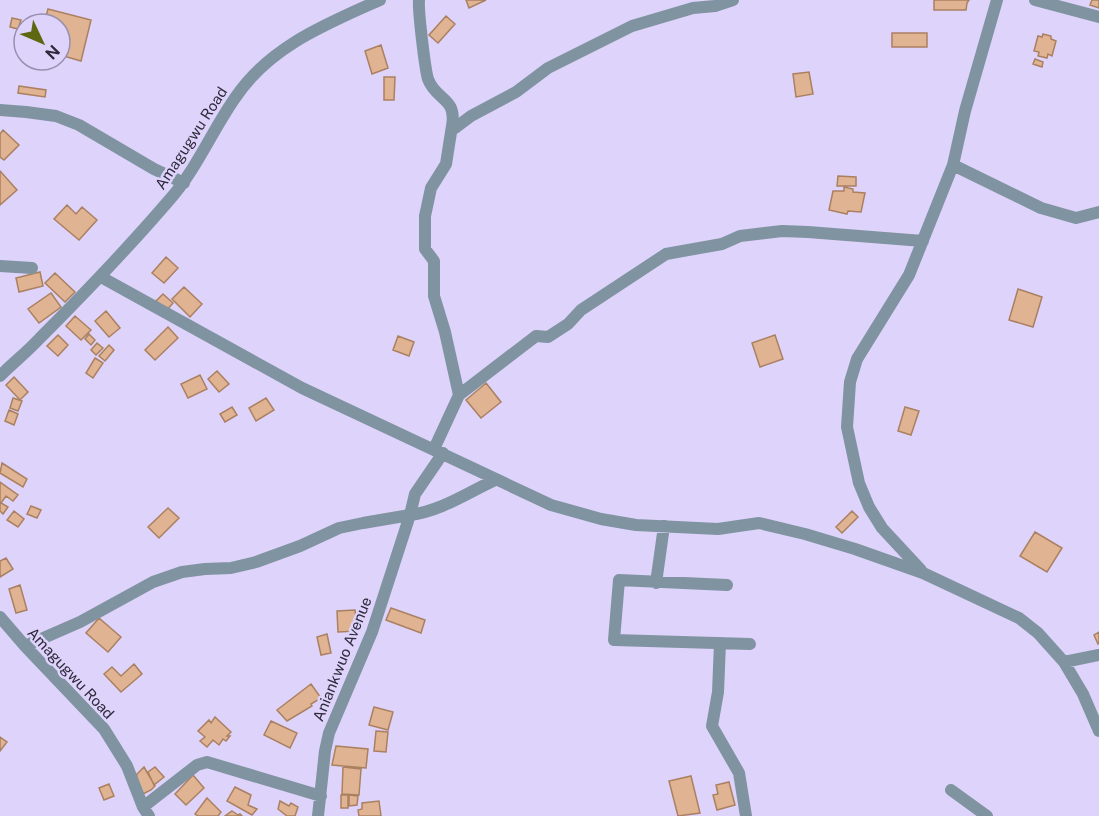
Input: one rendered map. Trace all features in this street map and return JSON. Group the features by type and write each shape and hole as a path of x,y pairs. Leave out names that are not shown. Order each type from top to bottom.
{"street":[{"name":"Amagugwu Road","path":"0,376 101,277 184,183 234,99 258,70 277,53 302,37 380,0"},
{"path":"419,0 427,77 433,89 446,98 452,108 447,164 431,189 425,216 425,249 434,261 434,296 459,394 536,336 548,337 568,324 581,310 666,254 722,244 740,236 782,231 923,241"},
{"path":"452,126 455,129 471,116 516,93 548,68 632,26 693,8 715,6 733,0"},
{"path":"923,573 882,528 868,507 859,483 849,439 847,418 850,382 857,359 909,274 953,165 997,0"},
{"path":"1035,0 1099,17"},
{"path":"0,110 56,117 79,125 154,169 184,183"},
{"path":"953,165 1024,201 1076,218 1099,221"},
{"path":"1076,218 1099,212"},
{"path":"0,266 32,268"},
{"path":"101,277 302,388 551,505 578,514 636,525 718,530 759,523 845,546 923,573 1019,618 1038,633 1064,662 1083,694 1099,731"},
{"name":"Aniankwuo Avenue","path":"318,816 329,733 372,632 415,494 438,451 459,394"},
{"path":"25,646 80,622 153,582 182,572 231,568 256,562 311,542 339,528 410,515 455,502 469,492 495,480"},
{"path":"656,583 664,526"},
{"path":"727,585 619,580 614,640 750,644"},
{"name":"Amagugwu Road","path":"0,617 104,729 127,766 146,811"},
{"path":"720,643 718,692 712,726 739,773 746,816"},
{"path":"1064,662 1099,655"},
{"path":"146,811 197,765 207,762 321,796"},
{"path":"951,790 987,816"}],"building":[{"path":"466,0 486,0 469,8"},
{"path":"934,0 969,0 966,10 934,10"},
{"path":"1092,0 1099,0 1099,8 1090,5"},
{"path":"72,15 91,20 81,61 72,58"},
{"path":"446,16 455,24 438,43 429,35"},
{"path":"892,33 927,33 927,47 892,47"},
{"path":"1043,34 1051,36 1051,39 1056,41 1052,56 1048,54 1047,58 1038,56 1039,52 1034,51 1038,36 1042,37"},
{"path":"381,45 388,68 372,74 365,51"},
{"path":"1035,59 1043,62 1042,67 1033,64"},
{"path":"809,72 813,94 796,97 793,74"},
{"path":"384,77 395,77 394,100 384,100"},
{"path":"19,86 46,90 45,97 18,93"},
{"path":"3,130 19,145 4,160 0,157 0,134"},
{"path":"0,171 17,190 0,205"},
{"path":"838,176 856,177 856,186 837,186"},
{"path":"844,187 853,189 853,192 865,193 861,212 848,211 847,214 829,210 833,191 844,191"},
{"path":"67,205 76,214 82,207 97,220 79,240 54,219"},
{"path":"166,257 178,268 164,283 152,273"},
{"path":"40,272 43,286 19,292 16,278"},
{"path":"55,273 75,292 65,302 45,283"},
{"path":"184,287 202,304 190,317 172,299"},
{"path":"1018,289 1042,297 1033,327 1009,320"},
{"path":"51,293 61,307 39,323 28,309"},
{"path":"163,294 173,303 166,311 156,301"},
{"path":"106,311 120,328 109,337 95,321"},
{"path":"75,316 91,330 81,340 66,326"},
{"path":"168,327 178,338 155,360 145,350"},
{"path":"89,334 95,340 91,345 85,339"},
{"path":"58,335 68,345 58,356 47,346"},
{"path":"775,335 783,359 760,367 752,343"},
{"path":"398,336 414,342 409,356 393,350"},
{"path":"97,343 103,348 96,355 91,350"},
{"path":"109,345 114,350 105,361 99,356"},
{"path":"95,358 103,363 93,378 86,373"},
{"path":"217,371 229,384 219,392 208,379"},
{"path":"200,375 207,389 188,398 181,384"},
{"path":"14,377 28,392 20,400 6,385"},
{"path":"486,383 501,402 481,418 466,400"},
{"path":"13,398 22,401 18,411 10,408"},
{"path":"266,398 274,410 256,421 249,408"},
{"path":"232,407 237,415 225,422 220,414"},
{"path":"905,407 919,411 911,435 898,431"},
{"path":"9,410 18,414 14,425 5,421"},
{"path":"2,463 27,479 23,487 0,473"},
{"path":"0,482 18,495 13,501 6,496 1,503 8,507 3,514 0,511"},
{"path":"31,506 41,510 37,518 27,514"},
{"path":"168,508 179,518 159,538 148,527"},
{"path":"14,511 24,519 18,527 7,520"},
{"path":"852,511 858,517 842,533 836,527"},
{"path":"1035,532 1062,548 1047,572 1020,556"},
{"path":"6,558 13,569 0,577 0,561"},
{"path":"20,585 27,610 16,613 9,589"},
{"path":"391,608 425,620 421,633 386,620"},
{"path":"355,610 357,631 338,632 337,611"},
{"path":"99,618 121,637 108,652 86,633"},
{"path":"1099,632 1099,643 1098,644 1094,635"},
{"path":"327,634 331,653 321,655 317,637"},
{"path":"134,664 142,674 121,692 104,674 112,667 121,676"},
{"path":"311,684 321,698 287,721 277,710"},
{"path":"374,707 393,712 388,730 369,725"},
{"path":"215,717 231,732 227,736 230,736 226,741 223,739 219,745 213,740 207,747 200,741 205,737 198,731 209,720 211,723"},
{"path":"271,721 297,733 290,748 264,735"},
{"path":"376,731 388,732 386,752 374,751"},
{"path":"0,737 7,742 0,751"},
{"path":"336,746 368,749 366,768 332,765"},
{"path":"144,767 155,786 143,794 136,780 137,774"},
{"path":"155,767 164,777 154,785 148,772"},
{"path":"343,767 361,769 359,795 342,794"},
{"path":"193,775 204,788 186,805 175,794"},
{"path":"691,776 700,813 678,816 669,781"},
{"path":"729,782 735,805 717,810 713,795 718,794 716,785"},
{"path":"109,784 114,796 104,800 99,788"},
{"path":"235,787 251,795 248,805 257,809 252,815 227,801"},
{"path":"341,795 348,795 348,808 341,808"},
{"path":"349,795 358,796 357,805 349,806"},
{"path":"207,798 221,812 218,816 195,814"},
{"path":"280,801 289,806 291,803 298,807 295,816 287,816 278,809"},
{"path":"379,801 381,816 359,816 358,810 362,809 362,803"},
{"path":"232,811 240,814 242,816 225,816"}]}
